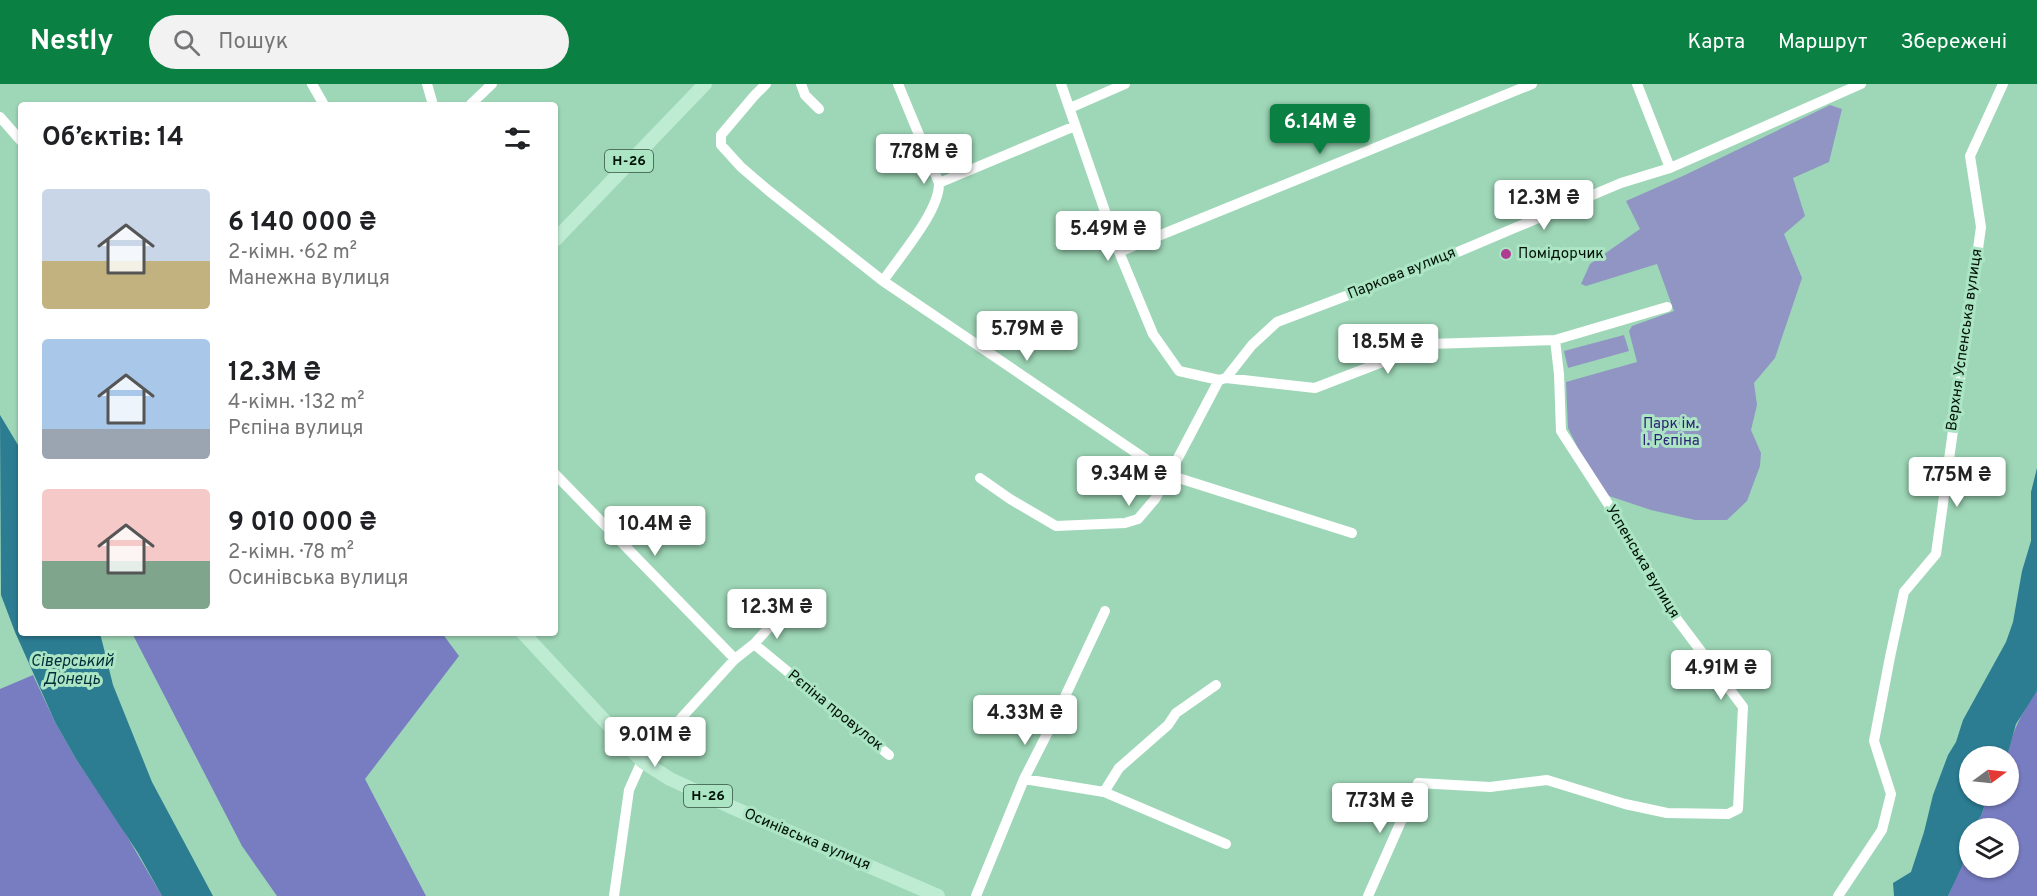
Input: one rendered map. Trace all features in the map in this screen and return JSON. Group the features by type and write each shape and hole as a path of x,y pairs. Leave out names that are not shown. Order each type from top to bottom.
{"main road":[{"name":"Н-26","path":"558,237 705,84"},
{"name":"Осинівська вулиця","path":"526,636 642,761 670,779 938,896"}],"street":[{"path":"312,84 322,102"},
{"path":"427,84 432,102"},
{"path":"473,102 492,84"},
{"path":"766,84 753,96 721,135 721,145 741,167 769,191 883,281 1169,475 1352,533"},
{"path":"801,84 805,95 819,109"},
{"path":"883,281 933,209 939,193 939,183 898,84"},
{"path":"1061,84 1119,252 1153,334 1179,371 1222,379 1316,388 1429,344 1555,340 1667,307"},
{"path":"1070,108 1125,84"},
{"path":"1119,252 1532,84"},
{"path":"1637,84 1670,168"},
{"name":"Паркова вулиця","path":"980,478 1056,526 1125,523 1138,519 1155,499 1222,379 1252,345 1277,322 1420,268 1621,183 1670,168 1861,84"},
{"name":"Верхня Успенська вулиця","path":"1838,896 1882,830 1891,794 1874,741 1904,592 1936,554 1980,227 1970,156 2003,84"},
{"path":"0,117 18,138"},
{"path":"939,183 1074,126"},
{"name":"Успенська вулиця","path":"1368,896 1418,783 1490,787 1547,780 1625,804 1667,813 1728,814 1738,809 1743,707 1676,618 1616,516 1561,431 1555,340"},
{"path":"558,477 735,659"},
{"path":"976,896 1024,779 1106,611"},
{"path":"614,896 629,790 642,761 735,659 754,644 776,621 799,623 816,619"},
{"name":"Рєпіна провулок","path":"754,644 889,755"},
{"path":"1104,792 1119,768 1168,724 1176,713 1216,685"},
{"path":"1024,779 1104,792 1226,844"}],"green space":[{"name":"Парк ім. І. Рєпіна","path":"1830,105 1842,109 1829,162 1793,178 1805,216 1784,234 1802,278 1775,358 1754,383 1757,405 1751,430 1761,453 1760,466 1747,501 1727,520 1695,520 1651,510 1600,493 1568,428 1566,382 1637,362 1629,331 1632,326 1674,311 1657,264 1586,286 1581,284 1590,264 1640,229 1626,201"},
{"path":"1624,335 1629,351 1568,368 1564,351"}],"shaded area":[{"path":"134,636 444,636 459,656 365,779 426,896 277,896 242,846"},
{"path":"33,675 55,722 76,759 121,826 162,896 0,896 0,689"},
{"path":"2037,691 2037,896 1948,896 1959,863 1959,878 2019,878 2019,818 1980,818 1984,806 2019,806 2019,746 2009,746 2027,706"}],"water":[{"name":"Сіверський Донець","path":"0,415 18,445 18,636 101,636 113,685 152,782 213,896 162,896 138,853 76,759 55,722 15,632 1,595"},
{"path":"2037,468 2037,691 2016,724 2010,746 1959,746 1959,806 1984,806 1980,818 1959,818 1959,872 1948,896 1894,896 1893,883 1911,872 1933,795 1963,720 2006,642 2013,622 2022,571 2031,541 2031,492"}],"place":[{"name":"Помідорчик","path":"1506,254"}]}
